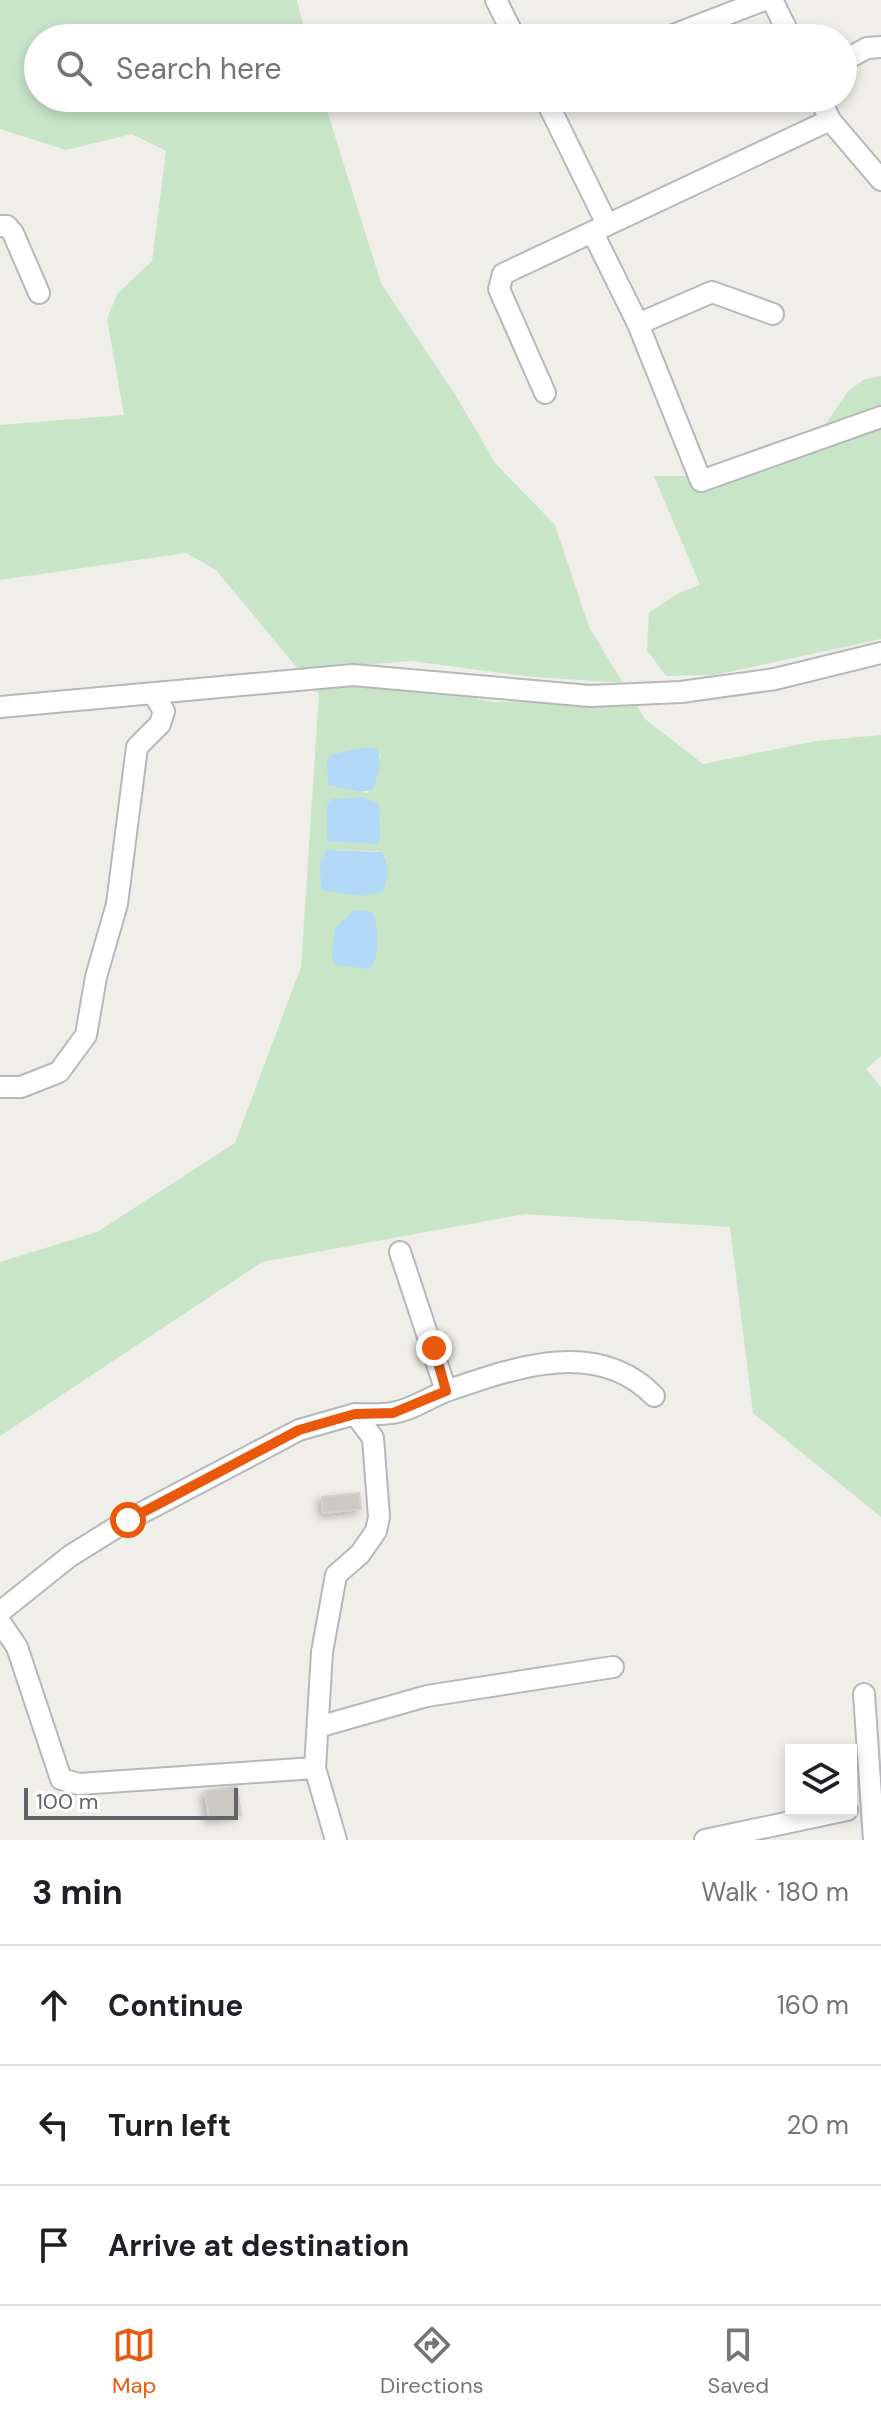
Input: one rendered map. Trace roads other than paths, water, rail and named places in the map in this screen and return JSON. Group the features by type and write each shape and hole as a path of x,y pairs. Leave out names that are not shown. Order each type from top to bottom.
{"street":[{"path":"496,0 508,24"},
{"path":"702,24 764,0"},
{"path":"772,0 784,24"},
{"path":"857,53 867,48 881,47"},
{"path":"551,112 701,481 881,417"},
{"path":"826,112 881,180"},
{"path":"545,393 499,281 510,270 830,120"},
{"path":"0,226 7,226 13,233 39,293"},
{"path":"638,324 712,292 773,314"},
{"path":"0,707 144,691 154,695 353,675 590,696 681,692 775,679 881,653"},
{"path":"0,1087 31,1085 59,1072 86,1035 96,977 117,904 137,747 160,724 164,711 154,695"},
{"path":"400,1252 446,1391"},
{"path":"0,1612 70,1556 128,1520 299,1430 355,1414 393,1413 446,1391 561,1361 592,1361 618,1368 638,1379 654,1396"},
{"path":"336,1840 315,1768 322,1652 336,1575 360,1554 376,1531 379,1517 373,1438 355,1414"},
{"path":"0,1622 17,1647 61,1779 79,1784 315,1768"},
{"path":"318,1727 427,1696 613,1667"},
{"path":"864,1694 874,1840"},
{"path":"857,1811 872,1814"},
{"path":"705,1840 820,1816"}],"water":[{"path":"366,747 376,748 380,763 372,790 360,792 328,785 327,760 330,755"},
{"path":"363,797 379,804 380,840 376,844 327,841 327,804 332,799"},
{"path":"327,850 382,852 387,871 383,892 361,896 321,890 320,862"},
{"path":"354,910 373,912 375,918 377,950 369,969 336,965 332,959 335,928"}]}
